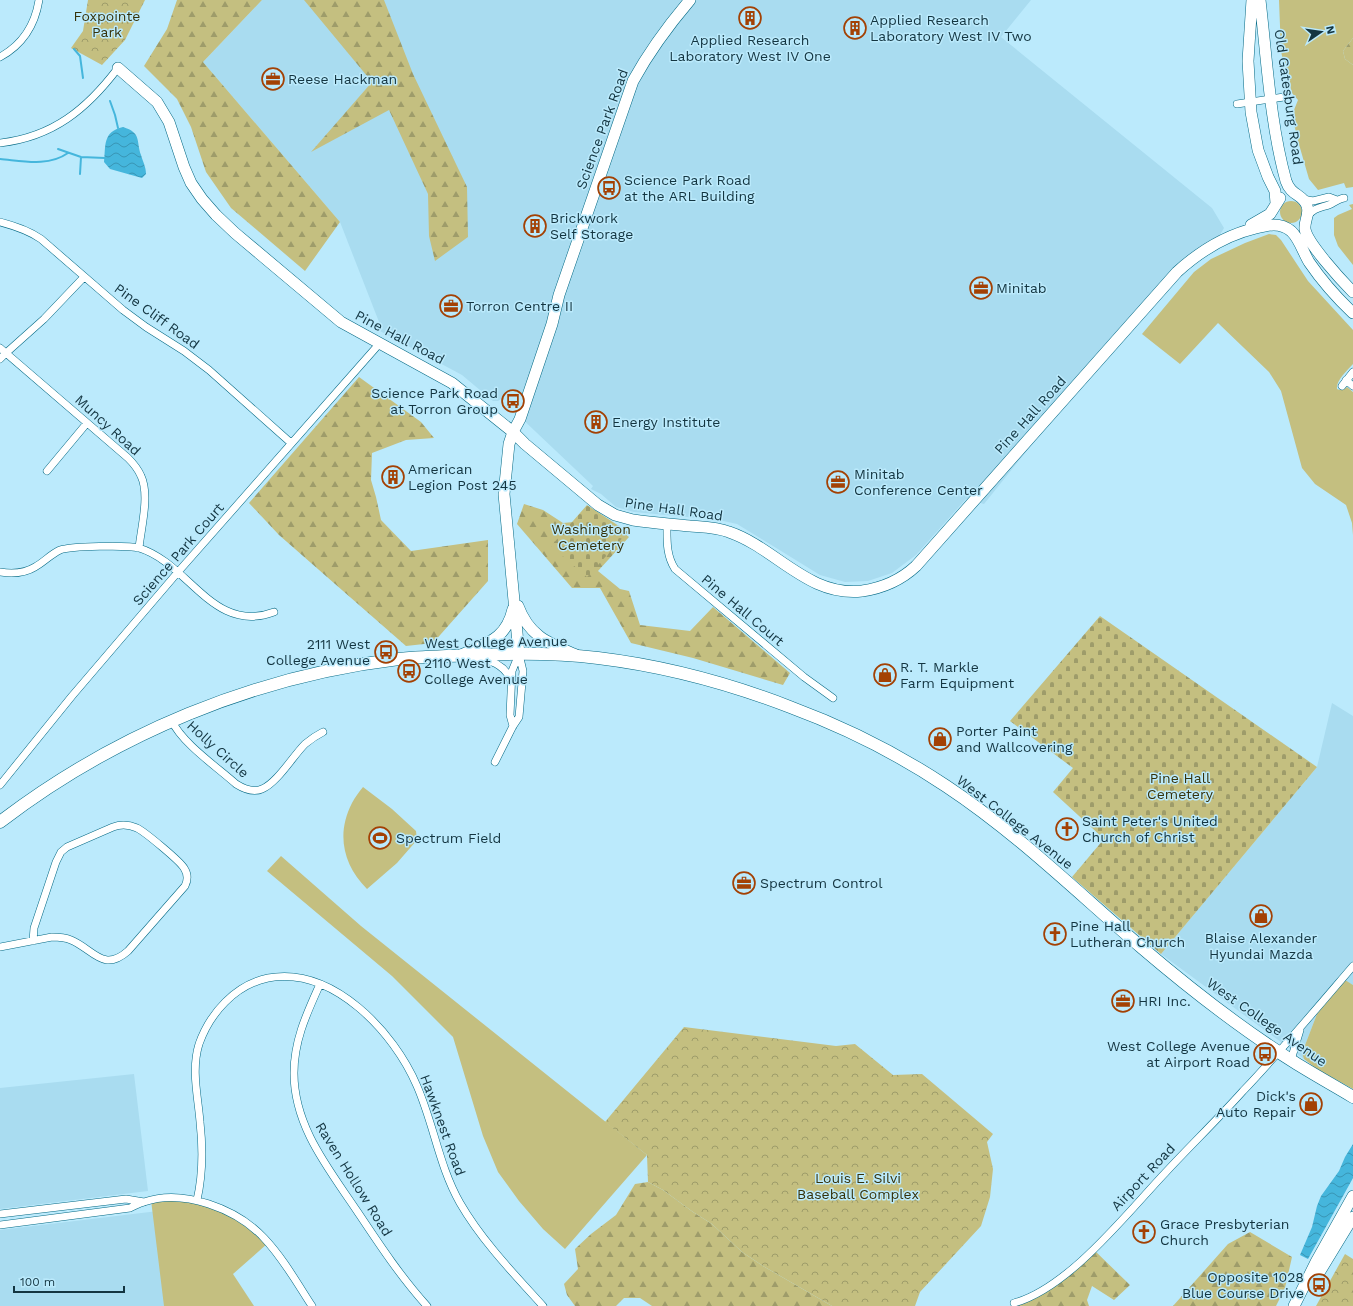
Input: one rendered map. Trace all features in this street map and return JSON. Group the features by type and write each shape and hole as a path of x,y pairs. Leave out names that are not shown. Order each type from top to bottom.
{"main road":[{"name":"West College Avenue","path":"0,822 47,788 73,772 139,736 172,721 228,699 265,687 343,668 401,659 461,655 519,654 579,656 619,661 687,674 718,682 815,716 900,759 943,784 997,822 1172,972 1227,1015 1278,1052 1353,1097"}],"street":[{"path":"0,57 11,50 28,32 36,17 39,0"},
{"name":"Science Park Road","path":"519,654 504,494 509,444 520,419 552,324 559,295 633,81 662,34 690,0"},
{"name":"Old Gatesburg Road","path":"1252,0 1248,61 1250,102 1258,150 1275,192 1275,218 1296,238 1317,272 1353,313"},
{"name":"Old Gatesburg Road","path":"1260,0 1276,132 1286,181 1291,190 1308,207 1305,230 1314,245 1353,292"},
{"path":"0,143 29,137 48,130 63,122 85,105 118,68"},
{"name":"Pine Hall Road","path":"118,68 156,102 164,112 191,183 216,215 328,312 350,328 452,383 513,432 581,492 608,512 621,518 714,528 736,534 804,577 829,588 848,591 877,588 892,583 916,566 1177,272 1207,249 1267,216 1284,195 1313,201 1329,197 1341,199 1315,209 1297,227 1284,227 1274,224 1244,230"},
{"path":"1237,104 1284,97"},
{"name":"Pine Cliff Road","path":"0,222 32,232 123,310 146,327 184,350 209,370 291,443"},
{"path":"0,359 3,350 44,319 84,277"},
{"name":"Science Park Court","path":"0,785 68,701 178,572 380,343"},
{"name":"Muncy Road","path":"3,350 128,458 138,469 141,476 145,498 139,548"},
{"path":"1353,372 1344,383 1353,386"},
{"path":"47,471 87,423"},
{"name":"Pine Hall Court","path":"667,524 667,550 671,563 675,569 804,677 832,698"},
{"path":"0,572 6,573 26,571 35,567 48,557 61,550 76,547 130,546 150,552 168,564 199,592 224,611 250,617 261,616 274,612"},
{"path":"461,655 491,642 504,631 511,614 513,594"},
{"path":"513,594 523,617 537,636 579,656"},
{"path":"513,726 510,715 512,671 519,654"},
{"path":"495,762 519,716 522,671 519,654"},
{"path":"461,655 488,660 497,664 506,671 512,684"},
{"name":"Holly Circle","path":"172,721 176,730 188,742 236,784 244,789 252,791 269,785 305,744 323,732"},
{"path":"0,947 33,941 52,937 66,938 72,940 104,960 116,960 128,952 185,886 188,879 185,870 148,835 131,826 113,826 67,847 61,852 56,862 34,928 33,941"},
{"name":"Airport Road","path":"1014,1303 1042,1292 1059,1279 1099,1243 1244,1091 1301,1028 1353,966"},
{"name":"Hawknest Road","path":"197,1200 202,1171 202,1147 195,1071 199,1046 206,1027 215,1014 234,994 251,984 262,980 283,977 304,978 320,984 342,996 366,1015 380,1029 400,1054 417,1086 443,1167 465,1212 486,1241 543,1306"},
{"name":"Raven Hollow Road","path":"320,984 304,1018 297,1044 295,1059 295,1090 303,1122 310,1139 387,1256 427,1306"},
{"path":"1291,1060 1301,1028"},
{"path":"1294,1306 1316,1262 1353,1196"},
{"path":"0,1225 130,1208 144,1202 167,1198 197,1200 231,1213 254,1228 276,1252 312,1306"},
{"path":"0,1214 126,1199 144,1202"},
{"path":"1300,1306 1323,1265 1353,1217"}],"shaded area":[{"path":"262,0 1031,0 1001,37 1212,208 1224,228 1214,245 1207,249 1109,349 984,504 966,499 916,555 892,573 868,581 845,582 820,575 737,524 719,520 634,512 616,507 601,494 591,489 593,486 501,399 498,401 493,401 462,375 380,331 383,328 381,327 340,222 203,62"},
{"path":"1332,703 1353,716 1353,985 1345,981 1317,1014 1302,1053 1304,1059 1161,954 1317,767"},
{"path":"134,1074 148,1191 0,1209 0,1088"},
{"path":"158,1211 170,1306 0,1306 0,1230"}],"green space":[{"name":"Foxpointe Park","path":"88,0 145,0 125,40 102,65 71,48 83,31"},
{"path":"177,0 262,0 203,62 340,222 305,271 231,208 206,172 191,127 177,99 144,66 167,29"},
{"path":"304,0 384,0 413,74 467,187 468,237 435,261 429,236 428,194 389,110 311,152 372,82"},
{"path":"1279,0 1353,0 1353,38 1343,51 1345,59 1353,65 1353,187 1346,188 1344,183 1318,190 1309,179 1292,115 1298,100 1292,93 1281,52"},
{"path":"1353,38 1353,65 1345,59 1343,51"},
{"path":"1291,201 1299,204 1302,212 1299,220 1291,223 1283,220 1280,212 1283,204"},
{"path":"1353,204 1353,265 1338,246 1334,235 1334,218 1352,209 1349,205"},
{"path":"1269,234 1276,235 1281,240 1308,281 1353,330 1353,364 1338,382 1337,389 1342,390 1347,387 1353,392 1353,535 1352,523 1346,505 1315,484 1302,468 1281,391 1269,372 1218,323 1180,364 1142,334 1194,272 1211,259 1245,243"},
{"path":"359,377 421,422 434,438 406,440 372,453 371,480 381,520 411,551 488,540 488,581 433,643 406,646 279,535 249,503"},
{"path":"524,504 543,510 563,523 605,519 629,537 598,571 620,589 629,591 640,625 690,631 713,607 790,673 783,685 693,658 631,643 600,588 572,588 517,524"},
{"name":"Washington Cemetery","path":"587,505 628,532 587,577 551,546"},
{"name":"Pine Hall Cemetery","path":"1100,616 1317,767 1161,954 1072,877 1104,839 1053,792 1073,768 1010,721"},
{"name":"Spectrum Field","path":"363,787 392,809 416,831 417,840 397,863 367,889 352,870 344,849 343,838 347,815 353,801"},
{"path":"281,856 361,926 647,1155 565,1249 543,1229 519,1201 498,1172 483,1136 453,1037 392,976 267,871"},
{"path":"1345,980 1353,985 1353,1089 1317,1069 1304,1059 1302,1053 1317,1014"},
{"name":"Louis E. Silvi Baseball Complex","path":"684,1027 836,1046 855,1044 893,1075 922,1074 993,1134 987,1142 993,1169 990,1197 981,1226 920,1292 915,1306 832,1306 763,1266 742,1252 712,1224 663,1190 648,1182 647,1155 605,1122"},
{"path":"648,1182 663,1190 712,1224 742,1252 763,1266 832,1306 652,1306 640,1298 624,1298 616,1306 575,1306 567,1295 564,1284 578,1269 575,1249 591,1234 616,1215 635,1184"},
{"path":"167,1198 221,1209 268,1243 233,1274 254,1306 164,1306 151,1200"},
{"path":"1250,1232 1292,1257 1285,1288 1276,1306 1173,1306 1228,1244"},
{"path":"1093,1249 1130,1285 1114,1300 1092,1286 1087,1300 1089,1306 1012,1306 1033,1297"},
{"path":"1345,1254 1353,1259 1353,1306 1316,1306"}],"water":[{"path":"123,127 129,129 136,135 146,171 146,174 142,178 110,169 104,162 105,145 108,136 116,129"},
{"path":"1353,1144 1353,1178 1308,1259 1300,1255 1312,1227 1317,1206 1321,1196 1339,1171"}],"waterway":[{"path":"74,49 80,56 83,78"},
{"path":"110,101 118,128"},
{"path":"58,149 81,157 105,158"},
{"path":"0,159 26,162 44,162 68,153"},
{"path":"80,174 81,157"}],"place":[{"name":"Applied Research Laboratory West IV One","path":"750,18"},
{"name":"Applied Research Laboratory West IV Two","path":"855,28"},
{"name":"Reese Hackman","path":"273,79"},
{"name":"Science Park Road at the ARL Building","path":"609,188"},
{"name":"Brickwork Self Storage","path":"535,226"},
{"name":"Minitab","path":"981,288"},
{"name":"Torron Centre II","path":"451,306"},
{"name":"Science Park Road at Torron Group","path":"513,401"},
{"name":"Energy Institute","path":"596,422"},
{"name":"American Legion Post 245","path":"393,477"},
{"name":"Minitab Conference Center","path":"838,482"},
{"name":"2111 West College Avenue","path":"386,652"},
{"name":"2110 West College Avenue","path":"409,671"},
{"name":"R. T. Markle Farm Equipment","path":"885,675"},
{"name":"Porter Paint and Wallcovering","path":"940,739"},
{"name":"Saint Peter's United Church of Christ","path":"1067,829"},
{"name":"Spectrum Field","path":"380,838"},
{"name":"Spectrum Control","path":"744,883"},
{"name":"Blaise Alexander Hyundai Mazda","path":"1261,916"},
{"name":"Pine Hall Lutheran Church","path":"1055,934"},
{"name":"HRI Inc.","path":"1123,1001"},
{"name":"West College Avenue at Airport Road","path":"1265,1054"},
{"name":"Dick's Auto Repair","path":"1311,1104"},
{"name":"Grace Presbyterian Church","path":"1144,1232"},
{"name":"Opposite 1028 Blue Course Drive","path":"1319,1285"}]}
